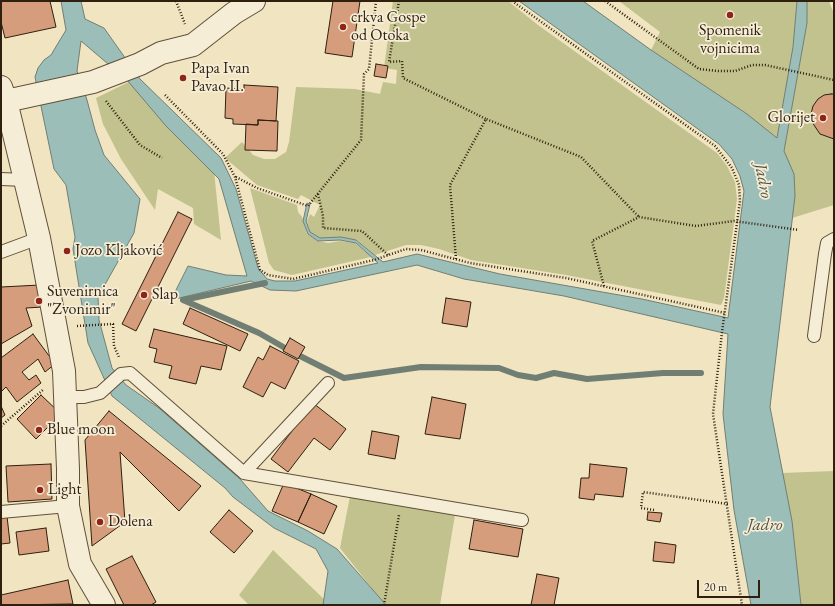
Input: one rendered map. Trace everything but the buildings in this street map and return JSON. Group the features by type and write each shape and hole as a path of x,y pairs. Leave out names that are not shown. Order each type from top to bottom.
{"street":[{"path":"104,605 80,564 68,506 66,397 64,371 40,238 24,180 4,94 31,95 94,82 140,64 161,53 193,45 234,13 254,1"}],"lane":[{"path":"1,179 24,180"},
{"path":"1,252 40,238"},
{"path":"814,336 827,243 834,240"},
{"path":"66,397 84,397 100,393 121,374 130,373 244,473 522,520"},
{"path":"244,473 328,383"},
{"path":"1,512 68,506"}],"path":[{"path":"235,177 257,188 308,206 318,194 361,140 364,74 369,69 376,1"},
{"path":"398,1 389,62 402,61 403,78 486,119 581,157 639,217"},
{"path":"512,1 715,146 732,168 739,185 740,201 722,332 713,414 728,504 742,605"},
{"path":"605,1 699,69 735,71 752,65 783,69 834,80"},
{"path":"165,95 223,154 235,177 260,270 268,275 293,279 374,260 406,249 421,250 456,259 604,286 725,313"},
{"path":"107,102 140,145 162,158"},
{"path":"456,259 450,185 486,119"},
{"path":"318,194 323,216 323,228 362,231 388,255"},
{"path":"604,286 592,241 639,217 696,226 737,221 799,230"},
{"path":"84,325 113,324 114,346"},
{"path":"1,426 64,371"},
{"path":"654,510 641,508 643,492 728,504"},
{"path":"384,605 402,500"}],"green space":[{"path":"393,1 508,1 538,25 717,153 727,166 735,182 737,199 724,298 721,305 566,275 471,260 439,249 421,245 406,245 375,255 357,240 340,237 320,238 310,232 307,221 310,214 314,217 320,205 301,195 298,199 257,185 225,158 242,142 253,155 264,159 275,159 286,152 289,142 296,87 355,89 380,94 383,82 396,84 397,70 384,68"},
{"path":"619,1 797,1 793,47 777,139 747,114 651,50 660,32"},
{"path":"807,1 829,1 834,14 834,205 792,218 795,185 784,151 807,23"},
{"path":"131,81 214,171 221,240 194,224 193,208 158,189 155,210 121,159 103,124 96,98"},
{"path":"250,188 297,205 298,212 302,217 307,234 318,241 328,243 340,241 355,243 371,257 292,275 274,270 269,263"},
{"path":"834,471 834,605 801,605 792,521 782,473"},
{"path":"351,491 456,509 440,605 384,604 340,548"},
{"path":"273,550 330,605 249,605 239,595"}],"water":[{"name":"Jadro","path":"61,1 81,1 85,19 104,28 140,79 221,158 236,189 258,268 267,279 275,281 295,281 378,263 356,243 340,240 318,241 308,234 303,221 307,203 310,204 306,221 310,232 320,238 341,237 356,240 383,262 417,254 500,274 642,299 728,318 744,191 740,176 732,159 719,144 519,1 583,1 651,50 747,114 777,138 793,47 797,1 807,1 807,23 784,151 794,174 795,196 770,407 792,521 801,605 751,605 734,510 723,414 728,334 564,296 464,279 417,265 296,291 270,290 251,281 171,300 188,266 226,275 247,276 219,179 166,126 127,80 81,41 77,71 104,155 140,199 134,233 98,297 99,320 112,368 126,385 159,408 240,479 268,511 308,531 337,549 386,605 323,605 328,571 316,549 274,528 233,497 225,488 112,396 88,343 73,249 75,237 66,185 54,169 35,77 38,68 44,60 51,55 66,30"}],"waterway":[{"path":"183,300 265,283"},
{"path":"183,300 259,333 285,348"},
{"path":"300,356 344,378 421,367 499,368 518,375 536,378 554,373 587,379 663,373 701,373"}],"place":[{"name":"Spomenik vojnicima","path":"730,15"},
{"name":"crkva Gospe od Otoka","path":"343,27"},
{"name":"Papa Ivan Pavao II.","path":"183,78"},
{"name":"Glorijet","path":"823,118"},
{"name":"Jozo Kljaković","path":"67,251"},
{"name":"Slap","path":"144,295"},
{"name":"Suvenirnica \"Zvonimir\"","path":"39,301"},
{"name":"Blue moon","path":"39,430"},
{"name":"Light","path":"40,490"},
{"name":"Dolena","path":"100,522"}]}
